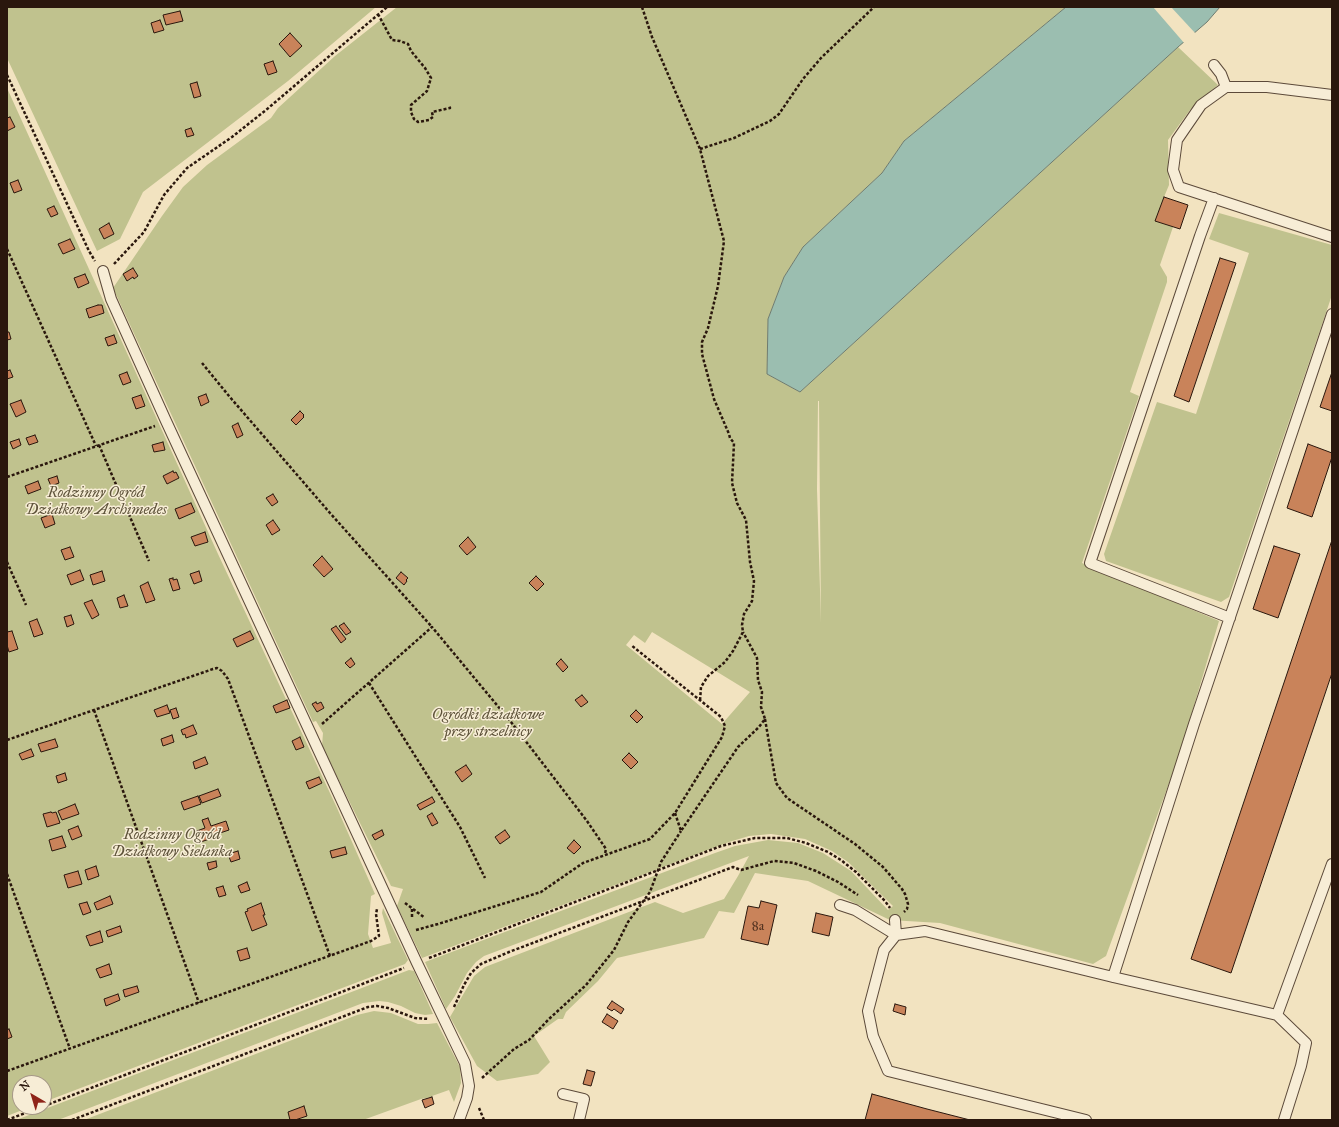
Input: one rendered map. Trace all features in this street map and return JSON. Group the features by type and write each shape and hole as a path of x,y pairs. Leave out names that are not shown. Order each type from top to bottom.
{"lane":[{"path":"1214,65 1221,74 1226,87"},
{"path":"1332,95 1267,87 1226,87 1201,105 1178,140 1173,170 1180,187 1332,237"},
{"path":"1214,198 1090,563 1230,618"},
{"path":"103,271 111,299 120,320 442,1017 465,1062 469,1086 467,1098 459,1120"},
{"path":"1113,977 1230,618 1332,314"},
{"path":"1277,1015 1332,864"},
{"path":"840,905 855,910 896,935 925,931 1277,1015 1306,1043 1301,1066 1284,1120"},
{"path":"896,915 896,935 884,950 868,1011 873,1036 888,1071 1086,1120"},
{"path":"563,1094 584,1099 579,1120"}],"path":[{"path":"7,75 88,252 103,271 117,262 144,232 164,195 187,168 232,137 266,110 387,7"},
{"path":"52,1103 733,842 762,838 787,838 806,843 828,852 856,872 885,901 896,915 907,909 908,904 905,894 882,867 855,844 787,798 776,783 765,719 761,707 762,692 758,680 757,658 743,632 742,625 744,614 752,601 754,582 750,562 746,520 733,492 734,443 730,438 714,399 702,354 702,342 708,328 718,286 724,241 700,149 652,37 642,7"},
{"path":"700,149 734,138 770,121 779,114 803,79 821,58 874,7"},
{"path":"378,14 392,40 408,44 411,51 431,78 427,91 411,105 411,112 414,119 418,122 429,120 433,117 432,110 450,108 449,105"},
{"path":"7,249 149,561"},
{"path":"202,363 330,513 432,627 511,722 587,821 606,849 605,855"},
{"path":"7,478 159,424"},
{"path":"7,562 26,605"},
{"path":"320,726 432,627"},
{"path":"700,701 701,687 708,676 725,662 733,651 743,632"},
{"path":"414,929 417,930 438,924 541,892 583,863 650,839 675,813 722,737 725,726 722,718 631,645"},
{"path":"7,740 213,669 217,668 226,674 330,956"},
{"path":"369,683 460,827 485,878"},
{"path":"94,710 199,1002"},
{"path":"469,1086 477,1082 514,1049 529,1040 549,1018 586,985 614,950 628,922 650,892 661,862 681,831 738,747 759,727 765,719"},
{"path":"675,813 681,831"},
{"path":"72,1120 368,1007 377,1006 388,1008 424,1020 442,1017 454,1007 471,973 481,964 733,867 742,870 774,861 794,863 816,871 838,882 861,897"},
{"path":"7,874 70,1049"},
{"path":"7,1071 371,941 379,936 376,914 378,905 387,898"},
{"path":"412,909 413,922"},
{"path":"7,1120 20,1115"}],"green space":[{"path":"7,7 376,7 288,81 143,192 120,239 97,251 7,58"},
{"name":"Ogródki działkowe przy strzelnicy","path":"397,7 1066,7 904,141 882,173 803,247 784,277 768,319 767,374 800,392 1178,47 1218,85 1190,110 1168,140 1169,185 1156,221 1173,227 1160,265 1167,277 1167,282 1130,392 1139,396 1082,563 1219,621 1180,753 1106,956 1093,964 940,923 890,920 808,881 755,873 734,913 719,911 704,938 617,958 598,981 566,1012 563,1019 558,1019 534,1036 550,1062 538,1074 497,1081 477,1066 450,1017 474,976 485,967 655,902 683,913 724,899 749,856 484,956 476,962 467,973 455,996 446,1009 425,962 715,853 735,846 768,840 798,843 823,853 851,871 888,910 893,906 848,862 832,851 805,839 771,834 749,836 729,842 422,958 397,906 403,889 391,886 322,746 323,733 316,721 313,722 113,288 183,187 207,165 271,118 278,108 335,56","holes":["819,401 821,623 817,489","652,632 750,692 722,724 626,645 634,635 645,643"]},
{"name":"Rodzinny Ogród Działkowy Sielanka","path":"7,88 218,554 337,808 375,894 371,896 368,934 373,948 391,943 382,913 383,908 408,960 405,964 52,1099 52,1075 12,1075 12,1114 7,1116"},
{"path":"1219,213 1332,245 1332,295 1229,597 1221,602 1106,561 1104,554 1157,402 1196,414 1249,253 1209,239"},
{"path":"409,970 414,971 433,1014 425,1015 415,1013 401,1006 388,1002 379,1001 363,1003 58,1120 16,1120 29,1115 52,1115 52,1106"},
{"path":"374,1011 391,1013 418,1024 437,1023 460,1067 461,1083 454,1102 449,1090 363,1120 84,1120 357,1015"}],"shaded area":[{"path":"1066,7 1220,7 1207,22 800,392 767,374 768,319 784,277 803,247 882,173 904,141"}],"pier":[{"path":"1153,7 1171,7 1196,34 1185,44"}],"building":[{"path":"180,11 183,21 166,25 163,15"},
{"path":"160,20 164,30 154,33 151,23"},
{"path":"290,33 302,46 290,57 279,44"},
{"path":"273,61 277,72 268,75 264,64"},
{"path":"197,82 201,96 194,98 190,84"},
{"path":"10,117 15,127 7,131 7,118"},
{"path":"191,128 194,135 187,137 185,130"},
{"path":"18,180 22,190 14,193 10,183"},
{"path":"1164,197 1188,205 1180,229 1155,221"},
{"path":"54,206 58,214 51,217 47,209"},
{"path":"109,223 114,234 104,239 99,229"},
{"path":"70,239 75,249 63,254 58,244"},
{"path":"1220,258 1236,263 1189,402 1174,396"},
{"path":"133,268 138,276 127,281 123,274"},
{"path":"85,274 89,283 78,288 74,278"},
{"path":"102,305 104,313 89,318 86,309"},
{"path":"7,332 9,332 11,339 7,340"},
{"path":"114,335 117,343 108,346 105,338"},
{"path":"10,370 13,377 7,379 7,371"},
{"path":"127,372 131,382 123,385 119,375"},
{"path":"1332,372 1332,411 1320,407"},
{"path":"206,394 209,402 201,406 198,397"},
{"path":"141,395 145,406 136,409 132,398"},
{"path":"21,400 26,412 16,417 10,404"},
{"path":"300,411 304,417 296,425 291,420"},
{"path":"238,423 243,435 237,438 232,426"},
{"path":"35,435 38,442 29,445 26,438"},
{"path":"19,439 21,445 13,449 10,442"},
{"path":"163,442 165,450 154,452 152,445"},
{"path":"1308,444 1332,453 1312,517 1287,508"},
{"path":"173,471 174,473 176,472 179,478 167,484 163,476"},
{"path":"57,476 59,483 51,486 48,479"},
{"path":"38,481 41,489 28,494 25,486"},
{"path":"273,494 278,502 272,506 266,498"},
{"path":"191,503 195,512 179,519 175,509"},
{"path":"52,514 55,524 45,528 41,518"},
{"path":"273,520 280,530 272,535 266,525"},
{"path":"205,532 208,542 195,546 191,537"},
{"path":"468,537 476,547 467,555 459,546"},
{"path":"1332,540 1332,673 1231,973 1191,959"},
{"path":"1274,546 1300,554 1278,618 1253,609"},
{"path":"70,547 74,557 65,560 61,550"},
{"path":"322,556 333,569 324,577 313,565"},
{"path":"80,570 84,580 71,585 67,575"},
{"path":"102,571 105,581 93,585 90,575"},
{"path":"199,571 202,581 194,584 190,574"},
{"path":"401,572 408,578 404,585 396,578"},
{"path":"536,576 544,584 537,591 529,583"},
{"path":"173,578 173,580 177,579 180,589 173,591 169,579"},
{"path":"148,582 155,600 146,603 140,586"},
{"path":"124,595 128,606 120,608 117,598"},
{"path":"92,600 99,615 92,619 84,603"},
{"path":"71,615 74,624 67,627 64,617"},
{"path":"37,619 43,634 34,637 29,622"},
{"path":"344,623 351,632 346,635 339,626"},
{"path":"336,626 346,639 341,643 331,629"},
{"path":"12,631 18,649 9,652 7,645 7,632"},
{"path":"250,631 254,639 237,647 233,639"},
{"path":"351,658 355,664 350,668 345,663"},
{"path":"561,659 568,667 563,672 556,664"},
{"path":"582,695 588,702 581,707 575,700"},
{"path":"287,700 290,708 276,713 273,706"},
{"path":"316,702 317,704 321,702 324,708 317,712 312,704"},
{"path":"167,705 170,713 157,717 154,710"},
{"path":"176,708 179,717 173,719 170,710"},
{"path":"636,710 643,717 637,723 630,716"},
{"path":"193,725 197,734 186,738 185,734 183,735 181,730"},
{"path":"172,735 174,742 163,746 161,739"},
{"path":"300,737 304,747 296,750 292,741"},
{"path":"55,739 58,747 41,752 38,744"},
{"path":"31,749 34,756 22,760 19,754"},
{"path":"629,753 638,762 631,769 622,760"},
{"path":"205,757 208,764 195,769 193,762"},
{"path":"466,765 472,774 462,782 455,772"},
{"path":"65,773 67,780 58,783 56,776"},
{"path":"319,777 322,783 309,789 306,782"},
{"path":"218,789 221,796 202,803 199,796"},
{"path":"198,796 201,804 184,810 181,802"},
{"path":"432,797 435,802 420,810 417,805"},
{"path":"75,804 79,814 62,820 58,811"},
{"path":"56,812 60,823 47,827 43,814"},
{"path":"432,813 438,823 432,826 427,816"},
{"path":"208,818 211,826 226,821 229,830 198,843 194,832 205,828 202,820"},
{"path":"78,826 82,836 72,840 68,830"},
{"path":"382,830 384,835 375,840 372,835"},
{"path":"505,830 510,837 500,844 495,837"},
{"path":"62,836 66,847 52,851 49,840"},
{"path":"574,840 581,847 574,854 567,848"},
{"path":"345,847 347,854 332,858 330,851"},
{"path":"238,851 240,859 231,862 228,854"},
{"path":"216,861 217,867 209,870 207,863"},
{"path":"96,866 99,876 88,880 85,870"},
{"path":"78,871 82,884 68,888 64,875"},
{"path":"247,882 250,890 241,893 238,886"},
{"path":"223,886 226,895 219,897 216,888"},
{"path":"110,896 113,904 97,910 94,903"},
{"path":"761,901 777,905 768,945 741,939 748,906 759,908"},
{"path":"87,902 91,912 83,915 79,904"},
{"path":"261,903 265,915 263,915 267,925 252,931 245,912 248,911 247,909"},
{"path":"816,913 833,917 829,936 812,932"},
{"path":"120,926 122,932 108,937 106,931"},
{"path":"100,931 103,942 90,946 86,936"},
{"path":"247,948 250,958 240,961 237,951"},
{"path":"109,964 112,974 100,978 96,969"},
{"path":"137,986 139,992 125,997 123,990"},
{"path":"118,994 120,1000 106,1006 104,999"},
{"path":"612,1001 624,1009 621,1014 614,1009 612,1011 607,1008"},
{"path":"895,1004 906,1007 905,1015 893,1011"},
{"path":"607,1014 618,1021 613,1029 602,1022"},
{"path":"9,1029 12,1037 7,1039 7,1030"},
{"path":"587,1070 595,1072 591,1086 583,1084"},
{"path":"872,1094 927,1109 970,1120 865,1120"},
{"path":"432,1097 434,1104 425,1108 422,1100"},
{"path":"304,1106 307,1116 290,1120 288,1112"}],"park label":[{"name":"Rodzinny Ogród Działkowy Archimedes","path":"96,502"}]}
